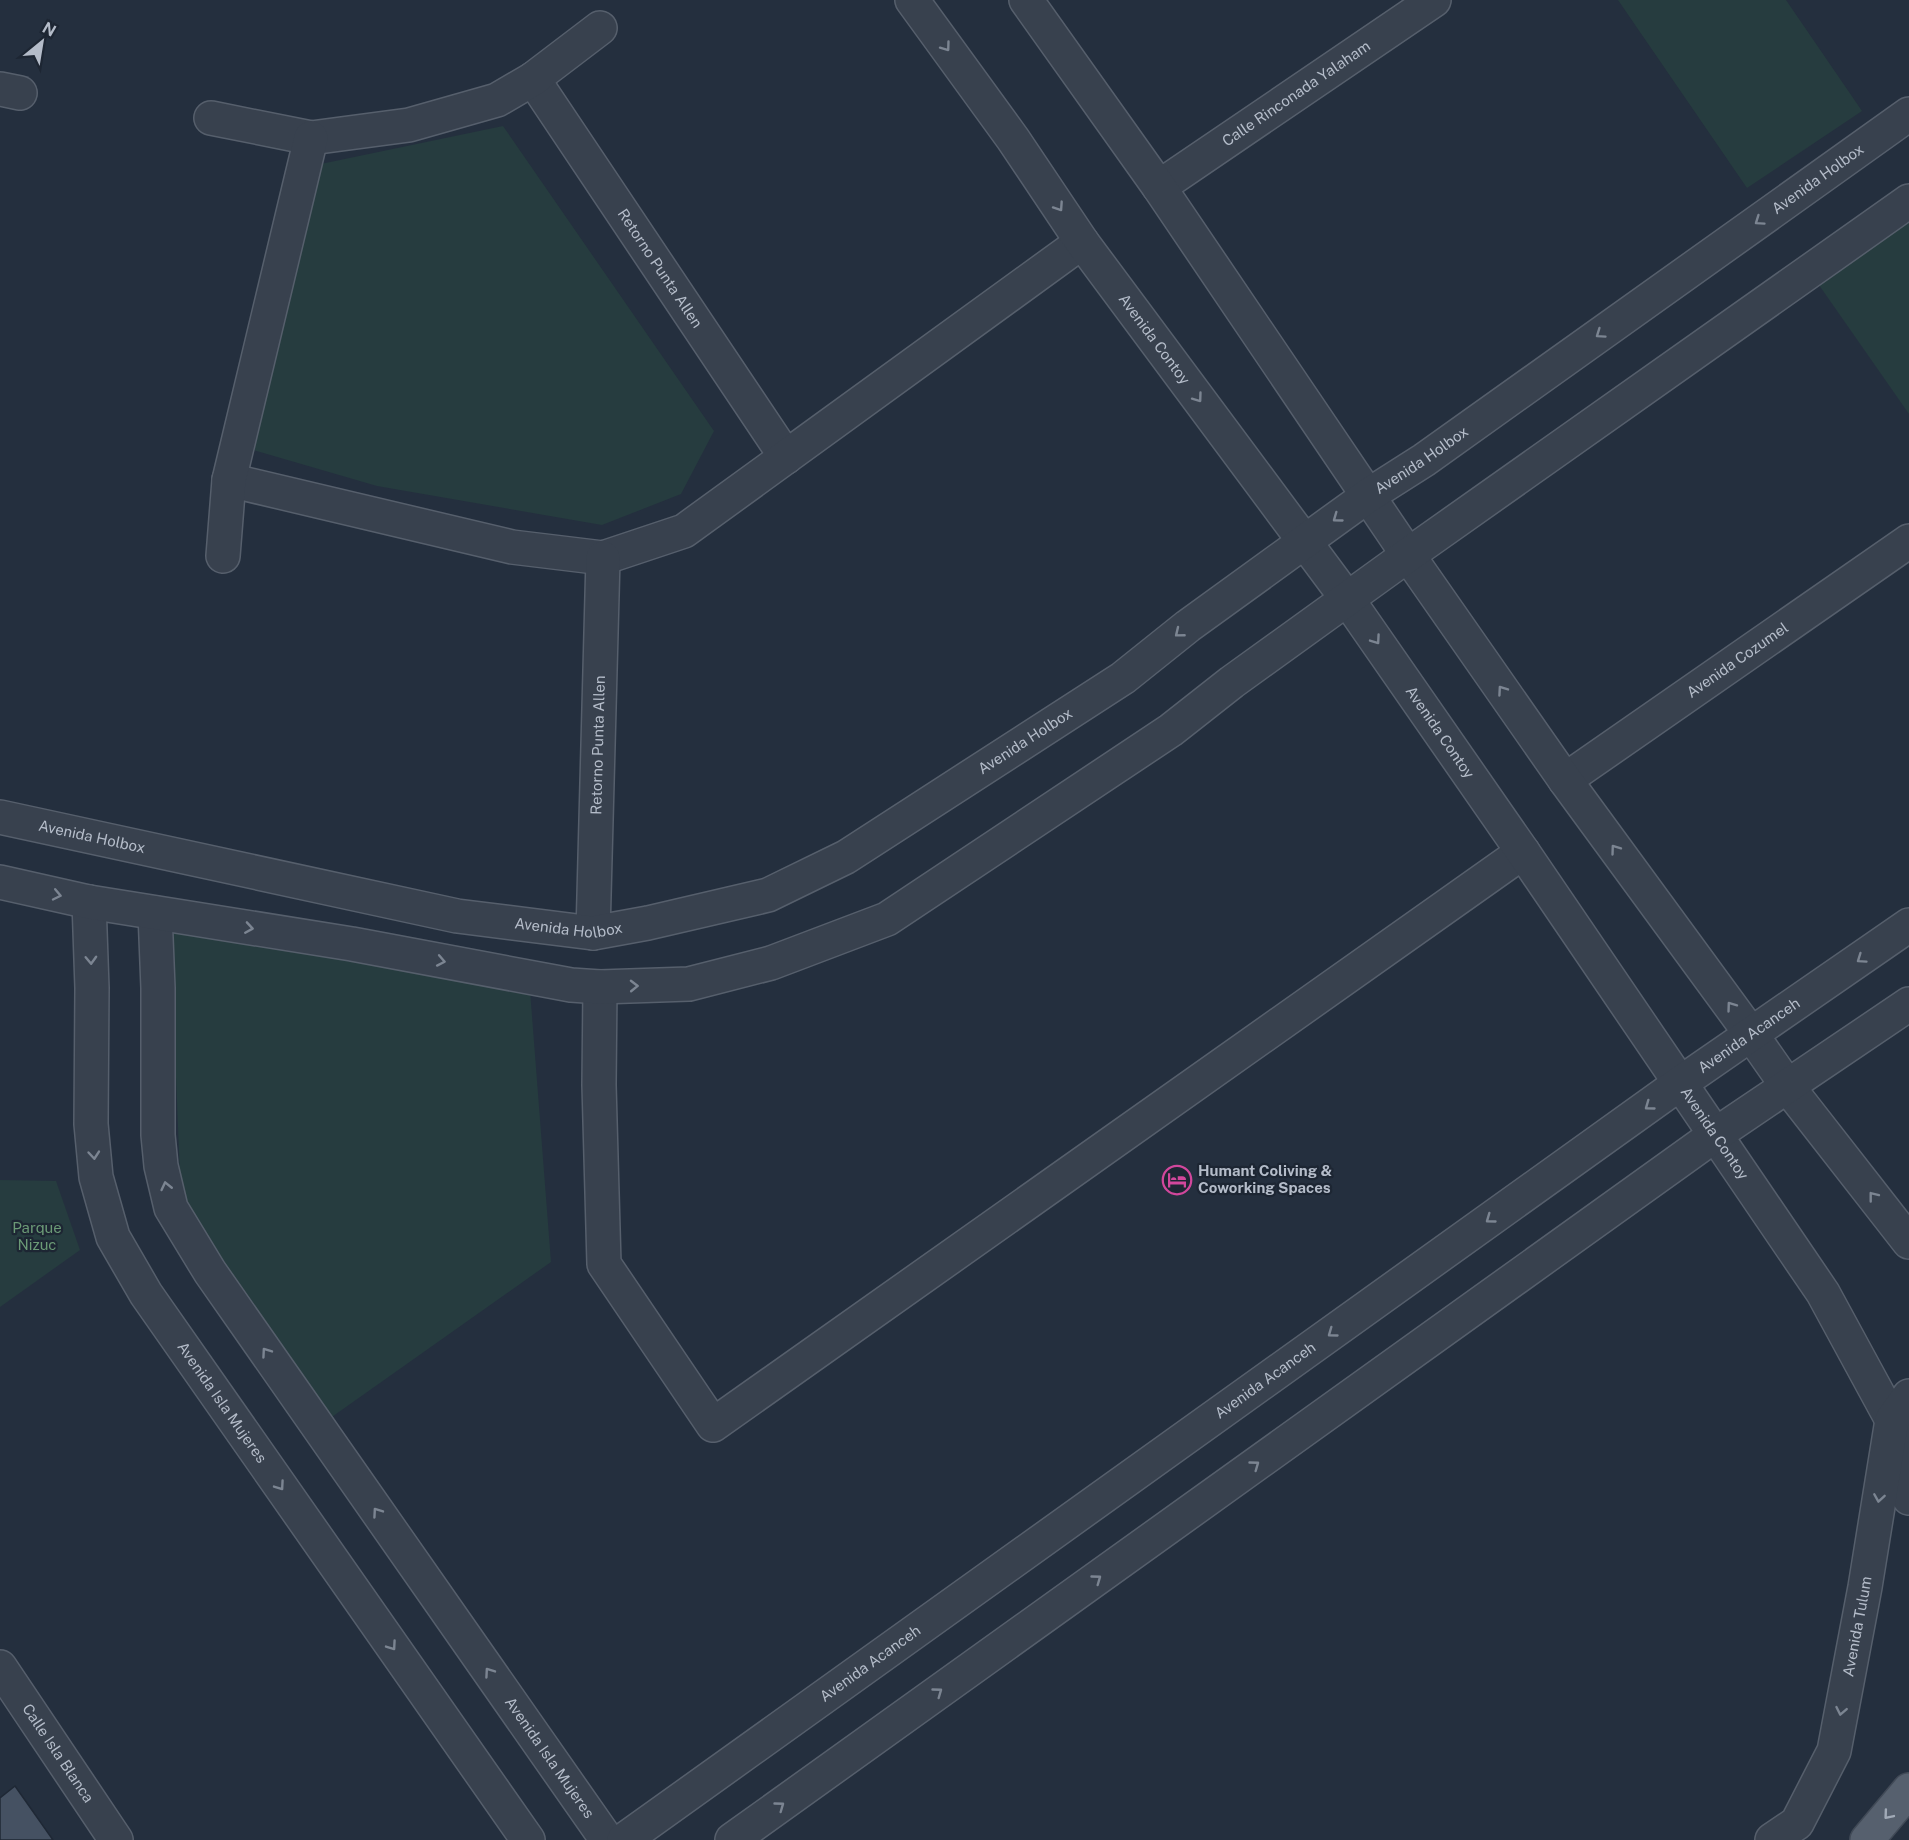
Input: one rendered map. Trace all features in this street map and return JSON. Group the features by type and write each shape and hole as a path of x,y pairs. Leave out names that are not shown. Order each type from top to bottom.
{"main road":[{"path":"1868,1840 1909,1790"}],"street":[{"name":"Avenida Contoy","path":"912,0 1013,139 1082,242 1348,600 1523,852 1900,1408 1909,1497"},
{"path":"1026,0 1159,187 1408,555 1565,780 1788,1088 1909,1242"},
{"name":"Calle Rinconada Yalaham","path":"1159,187 1434,0"},
{"path":"211,118 311,138 409,125 496,100 532,79 600,28"},
{"name":"Retorno Punta Allen","path":"532,79 786,457"},
{"name":"Avenida Holbox","path":"0,817 457,916 593,933 648,923 768,895 846,857 1123,678 1188,626 1369,495 1424,460 1909,114"},
{"path":"223,556 230,480 311,138"},
{"path":"0,882 89,902 352,944 571,985 600,987 689,984 771,963 887,919 1171,730 1232,682 1408,555 1909,201"},
{"path":"230,480 512,547 603,558 684,531 1082,242"},
{"name":"Avenida Cozumel","path":"1565,780 1909,540"},
{"name":"Retorno Punta Allen","path":"593,933 603,558"},
{"path":"600,987 599,1086 604,1264 713,1425 1523,852"},
{"name":"Avenida Isla Mujeres","path":"89,902 92,988 91,1124 96,1177 113,1237 146,1294 528,1840"},
{"name":"Avenida Isla Mujeres","path":"155,913 158,988 158,1135 161,1166 171,1209 210,1272 607,1840"},
{"name":"Avenida Acanceh","path":"624,1840 1680,1084 1909,926"},
{"path":"732,1840 1715,1135 1788,1088 1909,1004"},
{"name":"Avenida Tulum","path":"1772,1840 1797,1823 1834,1751 1900,1408"},
{"name":"Calle Isla Blanca","path":"0,1667 116,1840"}],"green space":[{"path":"1618,0 1786,0 1862,111 1747,188"},
{"path":"503,126 714,431 681,494 602,525 377,486 253,450 316,165"},
{"path":"1909,209 1909,414 1812,275"},
{"path":"170,929 530,990 551,1262 329,1419 181,1201"},
{"name":"Parque Nizuc","path":"0,1180 56,1181 80,1250 0,1307"}],"building":[{"path":"15,1786 53,1840 0,1840 0,1798"}],"place":[{"name":"Humant Coliving & Coworking Spaces","path":"1177,1180"}]}
